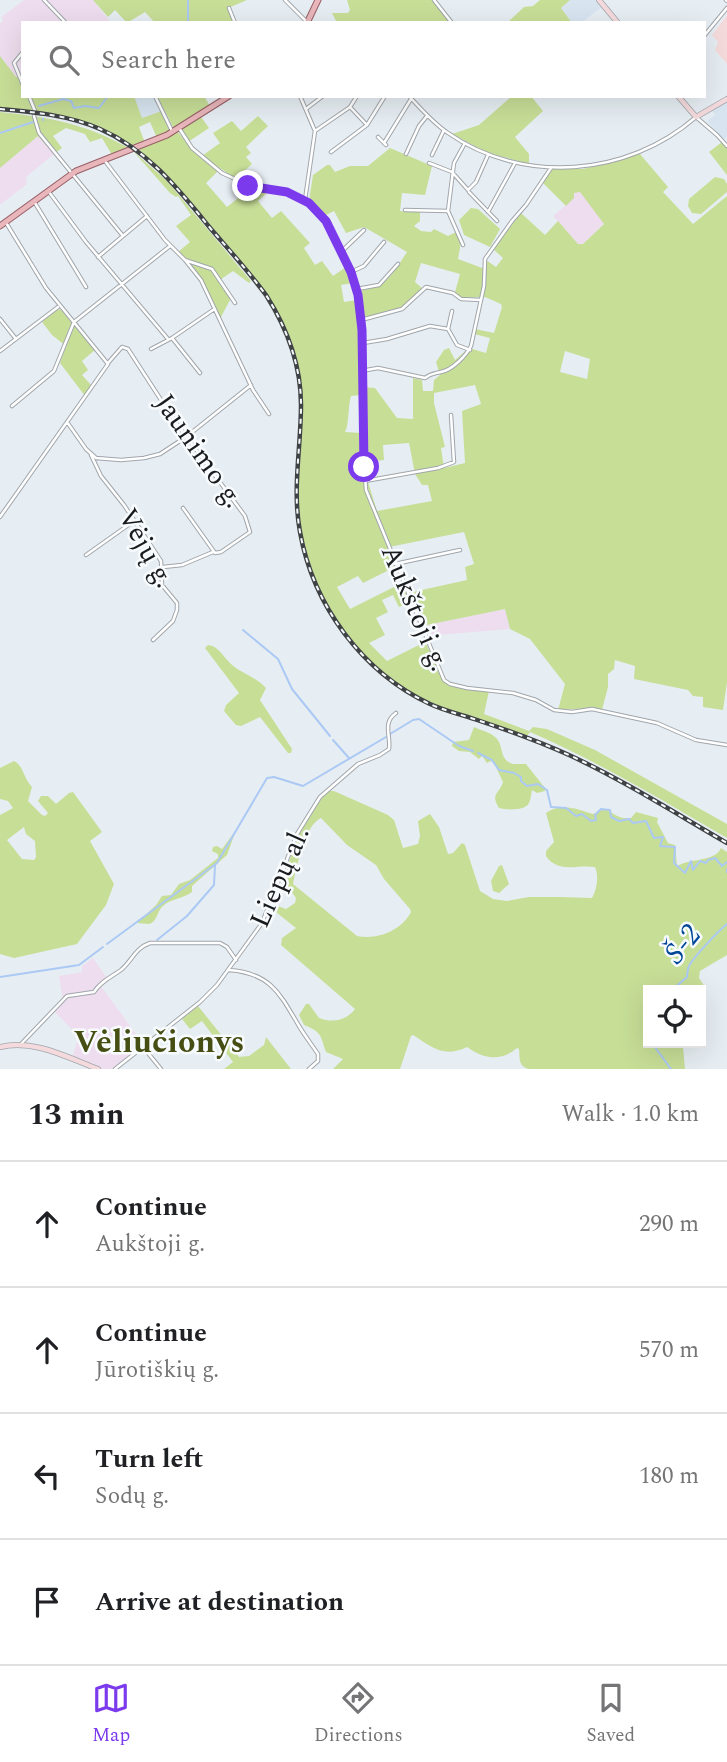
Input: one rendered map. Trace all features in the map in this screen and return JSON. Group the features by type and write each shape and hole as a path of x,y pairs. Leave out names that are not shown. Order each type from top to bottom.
{"main road":[{"path":"308,21 318,0"},
{"path":"599,0 616,21"},
{"path":"3,224 73,173 172,132 226,98"},
{"path":"680,98 696,117 727,99"},
{"path":"0,1047 22,1044 39,1047 98,1069"}],"street":[{"path":"44,0 64,21"},
{"path":"285,0 305,21"},
{"path":"434,0 450,21"},
{"path":"229,8 234,21"},
{"path":"706,34 727,8"},
{"path":"21,54 14,63 21,80"},
{"path":"30,98 35,111"},
{"path":"156,98 172,132"},
{"path":"179,128 196,152 227,176 248,186 280,190 305,200 315,131 301,98"},
{"path":"305,108 320,98"},
{"path":"315,131 350,107 356,98"},
{"path":"331,152 367,125 384,98"},
{"path":"378,137 385,144 410,98 443,130 488,155 515,163 551,168 585,168 627,156 679,130 696,117 727,146"},
{"path":"350,107 367,125"},
{"path":"34,116 40,133 123,236"},
{"path":"406,154 419,126 427,116"},
{"path":"432,155 443,130"},
{"path":"463,244 448,211 455,158 465,143"},
{"path":"469,191 488,155"},
{"path":"104,160 170,246 201,280 251,385 269,414"},
{"path":"429,163 452,172 497,221"},
{"path":"488,212 515,163"},
{"path":"362,371 378,368 425,378 430,373 445,371 470,350 481,300 485,259 551,168"},
{"path":"47,191 121,285 200,373"},
{"name":"Aukštoji g.","path":"305,200 326,221 357,289 361,320 365,481 368,496 437,665 448,683 467,688 513,692 554,710 572,712 593,709 646,720 702,741 727,745"},
{"path":"33,201 86,287"},
{"path":"405,210 448,211"},
{"path":"98,257 147,216"},
{"path":"0,516 108,364 40,280 3,224"},
{"path":"341,252 364,230"},
{"path":"351,272 365,266 384,242"},
{"path":"12,406 54,371 74,322 170,246"},
{"path":"185,260 212,269 235,303"},
{"path":"357,289 379,285 398,264"},
{"path":"361,320 401,309 426,287 453,293 461,299 481,300"},
{"path":"0,351 60,306"},
{"path":"151,349 214,309"},
{"path":"452,311 448,329 457,345 470,350"},
{"path":"0,319 16,339"},
{"path":"362,343 387,339 430,326 448,329"},
{"name":"Jaunimo g.","path":"108,364 122,347 128,349 187,437 224,486 250,528 246,536 221,552 213,552 183,508"},
{"path":"91,455 103,460 160,454 187,437 251,385"},
{"path":"365,481 454,463 451,415"},
{"name":"Vėjų g.","path":"67,422 163,567 161,582 174,597 177,610 171,624 153,640"},
{"path":"86,555 134,520"},
{"path":"395,564 460,550"},
{"path":"163,567 182,565 213,552"},
{"name":"Liepų al.","path":"116,1069 200,1002 229,970 262,923 297,834 320,797 358,764 389,749 388,724 391,716 396,713"},
{"path":"22,1044 67,996 94,992 98,986 125,967 143,946 150,943 219,943 233,953 240,954"},
{"path":"233,953 236,960"},
{"path":"229,970 253,973 273,986 282,997 318,1054 318,1061 309,1069"},
{"path":"143,1047 161,1069"}],"shaded area":[{"path":"24,0 93,0 109,21 21,21 21,77 16,77 0,56 0,23 3,21 1,17"},
{"path":"570,0 597,0 602,7 584,21 571,21 561,8"},
{"path":"727,15 727,64 715,50 718,42 712,35"},
{"path":"135,98 156,98 162,111 142,119"},
{"path":"727,100 727,137 724,140 707,121 715,115 712,110"},
{"path":"38,136 54,154 26,177 27,184 0,205 0,168"},
{"path":"574,192 580,192 605,222 583,244 578,244 553,216 574,198"},
{"path":"505,609 510,629 426,636 422,626"},
{"path":"93,958 109,981 101,986 144,1045 111,1069 102,1069 72,1057 79,1037 54,1011 63,1002 59,976 82,972 82,966"}],"green space":[{"path":"93,0 247,0 228,8 233,21 153,21 145,12 130,21 125,21 115,10 108,17"},
{"path":"347,0 436,0 453,21 336,21 332,13 348,13 350,10"},
{"path":"540,0 570,0 561,8 571,21 509,21 524,7 533,6"},
{"path":"0,56 16,77 21,77 21,98 135,98 142,118 162,111 169,130 157,138 150,122 139,127 145,143 134,147 102,130 70,119 0,108"},
{"path":"158,98 205,98 210,106 174,129"},
{"path":"510,98 533,98 543,111 515,137 529,154 529,164 486,152 452,134 479,125"},
{"path":"0,112 67,123 99,133 130,149 112,155 102,138 90,142 85,134 66,128 53,136 62,148 54,154 38,136 0,168"},
{"path":"258,116 268,126 246,147 251,153 246,157 252,164 236,179 202,156 220,143 213,133 232,121 241,131"},
{"path":"201,117 209,128 188,142 182,129"},
{"path":"177,131 195,153 218,171 206,183 227,207 252,187 270,190 258,201 272,218 281,211 310,243 304,248 315,265 322,261 333,276 346,267 353,283 341,285 344,302 357,300 361,395 351,396 345,432 361,433 365,489 395,567 363,583 358,576 337,587 350,609 402,583 410,602 399,607 393,595 382,600 388,612 376,618 385,635 369,643 387,661 425,642 446,683 489,691 484,714 529,731 533,727 547,729 595,750 727,824 727,838 630,782 530,732 527,736 422,698 395,682 371,662 350,639 332,614 318,586 299,527 296,479 301,393 290,339 272,304 250,272 176,186 138,149"},
{"path":"722,142 727,148 727,175 709,152"},
{"path":"390,148 432,166 425,195 402,193 400,211 420,212 420,221 414,226 421,231 431,232 434,229 448,236 456,232 461,242 458,259 485,269 486,260 496,267 503,258 493,249 521,213 545,235 558,221 578,244 583,244 604,224 580,192 574,193 574,198 566,206 543,183 552,169 583,169 640,154 668,187 663,192 693,224 727,196 727,682 723,710 703,707 703,697 693,696 688,690 634,679 635,666 615,660 614,669 608,674 608,687 602,710 558,710 565,684 530,639 510,629 505,609 422,626 408,593 467,580 465,567 474,564 464,532 389,547 367,486 366,463 368,482 377,511 432,501 428,485 422,485 415,474 409,443 383,445 384,460 366,462 363,387 375,388 397,418 413,419 413,378 422,380 423,391 433,391 434,380 440,375 436,362 444,350 449,348 455,360 469,348 486,353 490,338 474,334 475,329 494,333 502,307 501,304 484,297 462,297 455,292 460,274 421,263 415,282 422,288 414,296 395,310 362,319 359,291 388,279 407,252 364,227 346,233 334,211 324,216 309,201 313,175 327,165 335,172 350,166 368,166","holes":["565,351 590,359 587,379 560,372","475,385 481,404 462,411 465,463 444,468 441,448 445,447 434,393"]},
{"path":"133,151 167,181 251,281 249,283 233,271 220,280 231,298 220,319 194,269 178,252 190,242 176,226 191,215 178,196 170,193"},
{"path":"715,177 724,179 727,192 701,214 692,213 688,206 689,199"},
{"path":"471,208 478,209 500,229 490,247 464,235 459,220"},
{"path":"57,309 61,310 95,350 82,361 88,370 82,375 92,386 85,396 60,363 66,346 52,335 42,322"},
{"path":"208,645 217,649 233,666 266,688 260,700 292,749 291,753 288,753 260,717 241,726 236,725 224,711 226,705 239,693 205,648"},
{"path":"474,727 488,732 498,740 506,760 514,764 526,764 545,791 537,793 532,790 529,803 520,809 499,808 495,797 503,782 494,763 487,763 482,756 479,759 470,752 459,751 452,746 453,742 469,740"},
{"path":"14,761 17,763 32,787 28,801 45,816 48,813 38,801 41,796 48,796 56,804 73,792 102,832 90,841 114,884 106,905 77,944 14,958 0,954 0,815 13,808 8,801 0,799 0,768","holes":["24,827 26,834 35,841 34,860 22,859 7,840"]},
{"path":"329,791 388,815 394,820 403,848 418,844 418,821 430,814 439,827 448,854 453,853 462,843 465,845 480,891 493,899 507,901 529,897 592,898 597,883 595,867 562,867 551,862 546,856 546,851 554,842 546,813 557,808 593,814 608,810 619,817 627,818 631,818 636,812 658,818 657,822 668,843 675,845 677,866 714,856 721,848 727,852 727,955 700,971 699,978 704,985 643,985 643,1048 683,1048 685,1069 529,1069 521,1064 517,1048 498,1057 479,1054 467,1047 452,1052 439,1050 413,1035 400,1069 333,1069 343,1059 326,1052 320,1035 304,1025 299,1015 306,1004 309,1004 319,1018 329,1020 343,1018 355,1009 281,945 282,938 296,928 272,909 275,905 286,909 295,903 296,898 285,883 285,875 298,833","holes":["321,818 347,845 376,865 411,912 395,929 372,937 357,936 293,884 306,838 315,822"]},
{"path":"236,830 227,855 192,886 192,892 166,904 152,923 137,923 162,896 171,895 179,884 190,880 218,858 218,854 212,851 213,847 222,849"},
{"path":"502,865 509,884 499,893 493,891 491,881"},
{"path":"198,1006 239,1057 249,1056 264,1045 266,1037 291,1069 224,1069 233,1062 202,1021 190,1029 182,1019"}],"waterway":[{"path":"188,0 188,21"},
{"path":"39,106 63,99 71,101 74,108 99,108 106,98"},
{"path":"0,133 33,122"},
{"path":"243,630 278,659 292,689 330,736"},
{"path":"390,734 419,719 459,746 473,751"},
{"path":"107,944 217,863 267,778 274,777 303,786 386,737"},
{"path":"333,740 349,758"},
{"path":"478,753 492,760 499,770 521,777 521,781 527,786 538,784 547,790 551,807 566,808 576,816 582,814 591,821 596,820 595,815 601,809 610,810 611,817 619,821 646,821 654,838 663,837 660,846 675,847 674,863 685,873 691,861 693,870 700,861 706,863 715,858 722,866 727,862"},
{"path":"157,940 187,916 214,885 215,865"},
{"name":"Š-2","path":"678,985 687,977 691,962 727,924"},
{"path":"0,977 79,965 103,947"},
{"name":"Š-2","path":"656,1048 671,1069"}],"railway":[{"path":"0,109 76,120 100,129 133,148 162,172 266,295 286,334 298,376 301,405 297,500 300,532 307,559 329,610 362,655 405,690 430,704 569,755 629,786 727,843"}],"district":[{"name":"Vėliučionys","path":"159,1042"}],"route":[{"path":"248,186 280,190 309,203 326,221 351,272 358,295 362,330 364,467"}]}
